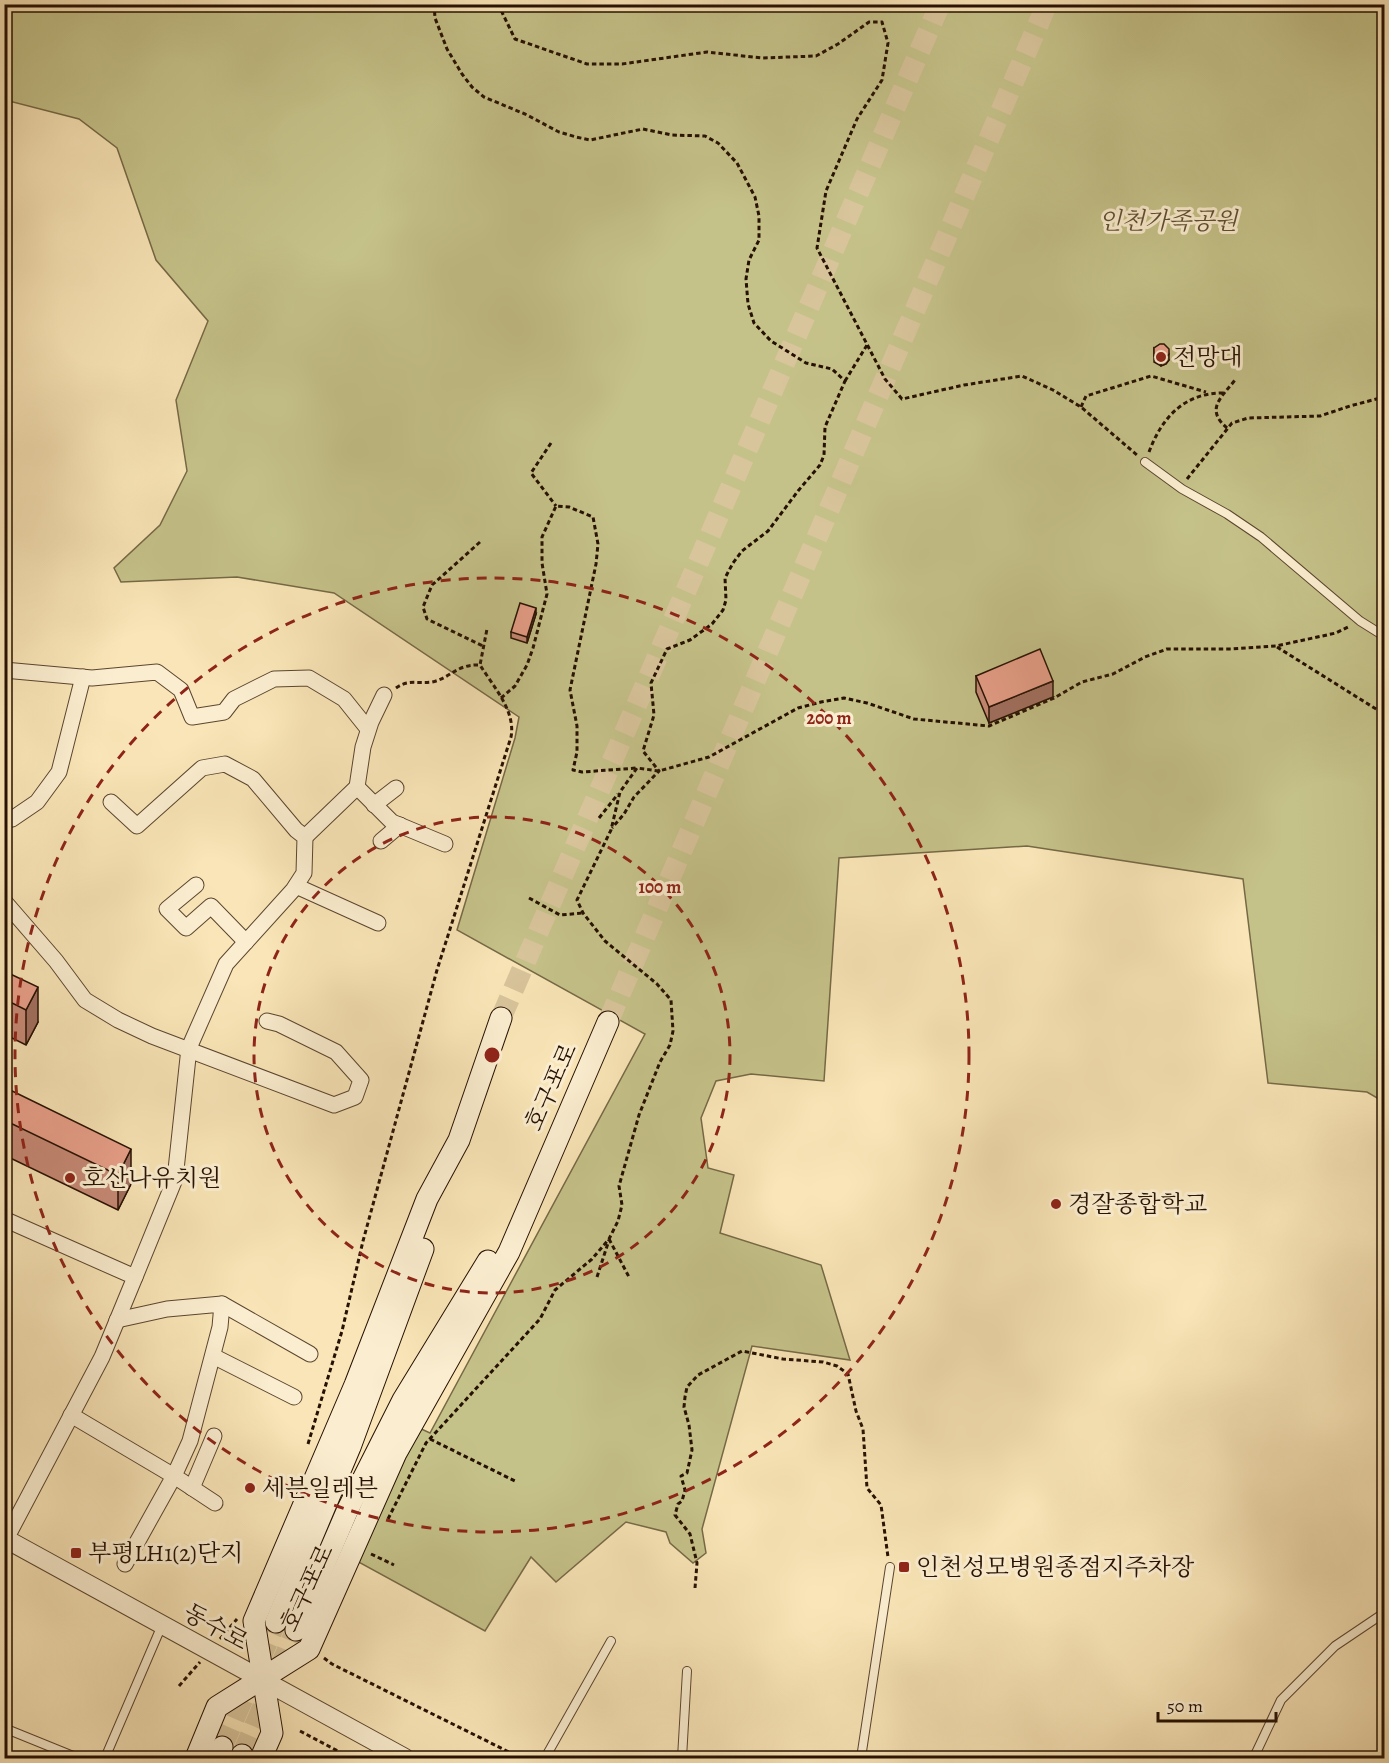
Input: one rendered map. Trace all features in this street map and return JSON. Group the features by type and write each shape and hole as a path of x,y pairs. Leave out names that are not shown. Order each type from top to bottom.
{"main road":[{"name":"호구포로","path":"276,1622 350,1447 439,1203 501,1018"},
{"name":"호구포로","path":"459,1140 427,1199 354,1385 254,1621 262,1680 309,1649 396,1453 508,1252 608,1022"},
{"name":"호구포로","path":"296,1630 348,1509 403,1400 542,1173"},
{"path":"196,1758 217,1707 262,1680 272,1733 248,1757"}],"street":[{"path":"4,670 83,677 157,672 181,690 192,717 224,712 234,699 274,679 309,678 344,699 368,729"},
{"path":"4,821 12,819 37,802 59,772 83,677"},
{"path":"5,1539 102,1357 175,1179 189,1048 226,964 296,886 304,873 305,837 357,787 368,729 384,695"},
{"path":"111,802 137,826 202,768 225,764 253,779 296,830 305,837"},
{"path":"357,787 392,822 445,844"},
{"path":"374,805 396,788"},
{"path":"381,841 400,825"},
{"path":"196,885 167,909 186,928 211,906 246,942"},
{"path":"296,886 378,923"},
{"path":"4,901 56,961 85,999 118,1020 143,1032 334,1105 355,1097 361,1080 336,1052 279,1024 267,1021"},
{"path":"4,1219 135,1277"},
{"path":"117,1320 167,1309 222,1304 310,1354"},
{"path":"125,1564 174,1476 190,1442 213,1356 222,1304"},
{"path":"213,1356 294,1397"},
{"path":"71,1415 215,1503"},
{"path":"192,1488 214,1436"},
{"name":"동수로","path":"5,1539 405,1758"}],"lane":[{"path":"1145,462 1182,489 1227,514 1261,537 1360,621 1384,636"},
{"path":"861,1758 890,1567"},
{"path":"1256,1758 1256,1753 1281,1700 1335,1646 1384,1613"},
{"path":"105,1758 162,1625"},
{"path":"545,1758 611,1641"},
{"path":"682,1758 687,1671"},
{"path":"4,1728 78,1758"}],"path":[{"path":"434,4 435,18 447,49 472,87 484,97 525,114 559,132 590,140 643,129 672,135 705,136 718,143 737,163 755,197 759,216 759,240 750,260 746,279 748,304 754,323 771,341 806,363 832,369 845,381"},
{"path":"498,4 515,39 587,64 622,64 707,52 762,58 816,56 869,22 882,22 888,43 882,80 856,119 826,190 817,248 885,379 902,399 964,385 1022,376 1053,390 1081,407 1145,462 1164,420 1190,400 1208,393"},
{"path":"659,771 643,751 654,715 651,683 667,649 690,640 712,624 723,610 726,600 725,578 733,562 742,551 768,531 820,465 824,455 825,427 845,381 867,345"},
{"path":"1081,407 1086,396 1151,376 1208,393 1225,393"},
{"path":"1227,428 1218,421 1215,411 1218,402 1235,380"},
{"path":"1182,489 1189,474 1232,423 1248,417 1320,416 1384,398"},
{"path":"550,443 531,473 556,506 569,507 593,517 598,544 570,690 578,726 577,752 573,770 582,772 637,768 659,771 709,757 798,708 844,698 867,703 914,719 989,726 1054,698 1082,682 1113,674 1145,657 1167,649 1276,646 1336,633 1360,621"},
{"path":"501,698 515,686 527,665 533,648 547,594 540,547 546,525 556,506"},
{"path":"480,542 432,585 423,607 427,619 483,646"},
{"path":"306,1451 342,1331 363,1241 437,970 511,737 512,721 501,698 480,665 487,629"},
{"path":"1276,646 1384,714"},
{"path":"384,695 400,684 410,681 432,682 463,667 480,665"},
{"path":"599,818 637,768"},
{"path":"611,830 624,814 633,797 659,771"},
{"path":"597,1277 609,1239 618,1221 622,1205 619,1186 639,1115 660,1062 670,1045 673,1031 671,1000 665,991 605,941 583,913 577,900 611,830 620,792"},
{"path":"529,898 560,915 583,913"},
{"path":"609,1239 629,1277"},
{"path":"515,1480 430,1439 540,1319 555,1290 592,1259 609,1239"},
{"path":"695,1588 697,1563 690,1534 675,1515 685,1490 681,1476 687,1473 692,1450 684,1407 685,1397 687,1387 698,1375 742,1351 783,1359 823,1362 837,1366 848,1374 866,1446 867,1488 881,1505 890,1567"},
{"path":"371,1554 394,1565"},
{"path":"217,1642 240,1616"},
{"path":"320,1654 332,1664 521,1758"},
{"path":"179,1686 202,1660"},
{"path":"300,1731 351,1758"}],"green space":[{"name":"인천가족공원","path":"4,5 1384,5 1384,1102 1367,1092 1268,1083 1243,879 1027,846 839,858 824,1081 751,1074 716,1081 701,1118 708,1168 734,1175 720,1233 821,1265 850,1360 752,1346 702,1529 706,1553 693,1563 670,1543 666,1532 626,1522 556,1582 531,1557 485,1631 353,1559 417,1427 430,1433 645,1034 457,930 515,738 519,717 334,593 237,577 121,582 114,568 160,525 187,471 176,400 208,321 156,260 117,148 79,119 5,100"}],"building":[{"path":"1164,344 1169,349 1169,354 1161,360 1154,356 1154,348"},
{"path":"520,603 536,608 527,637 511,632"},
{"path":"1040,649 1053,681 989,707 976,676"},
{"path":"4,971 38,987 26,1010 4,999"},
{"path":"4,1087 131,1149 118,1175 4,1120"}],"tunnel":[{"path":"501,1018 940,4"},
{"path":"608,1022 1047,4"},
{"path":"222,1747 276,1622"},
{"path":"242,1755 296,1630"}],"place":[{"name":"전망대","path":"1161,357"},
{"name":"호산나유치원","path":"70,1178"},
{"name":"경잘종합학교","path":"1056,1204"},
{"name":"세븐일레븐","path":"250,1488"},
{"name":"부평LH1(2)단지","path":"76,1553"},
{"name":"인천성모병원종점지주차장","path":"904,1567"}]}
